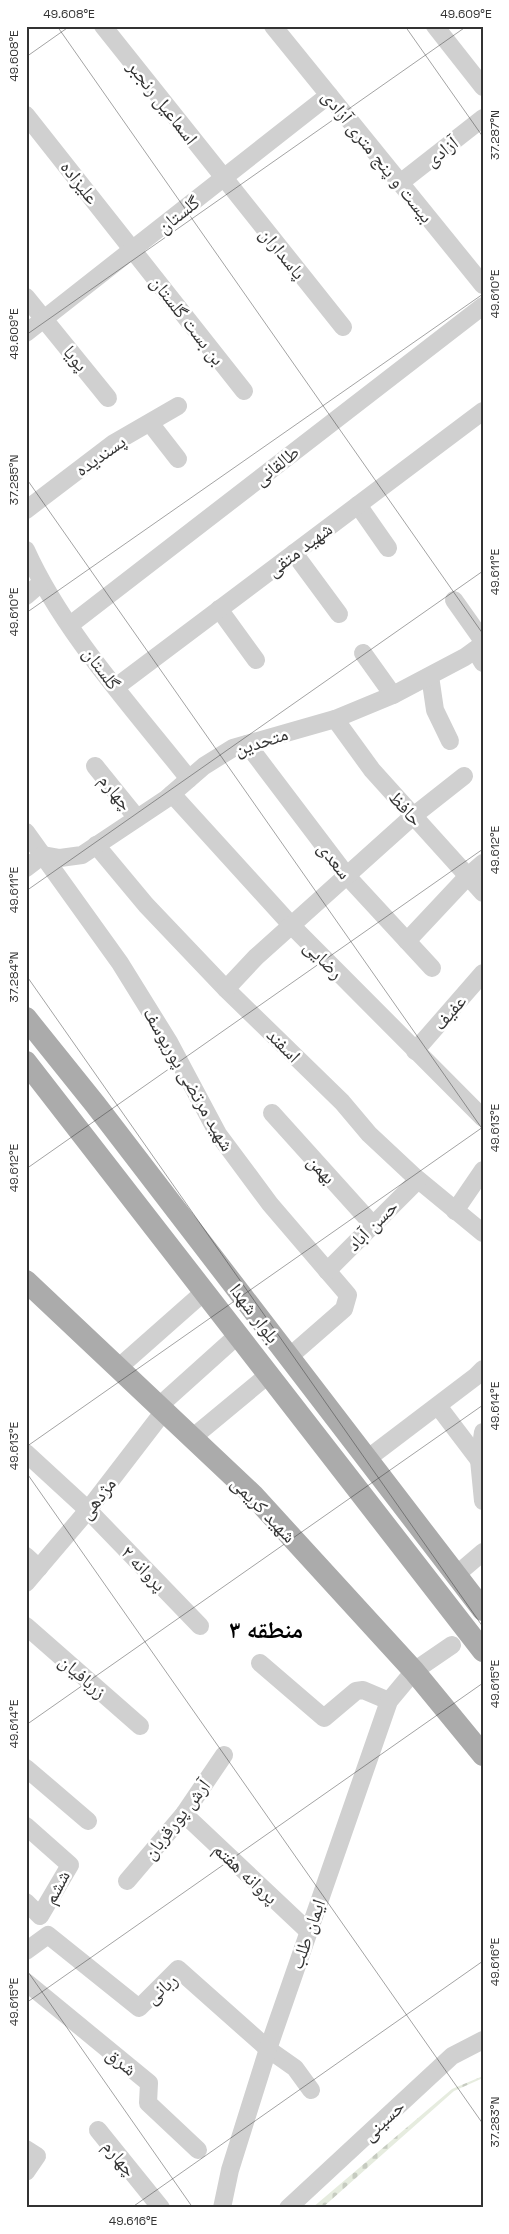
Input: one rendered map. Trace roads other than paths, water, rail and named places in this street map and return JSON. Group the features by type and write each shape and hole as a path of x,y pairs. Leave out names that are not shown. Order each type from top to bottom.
{"main road":[{"name":"بلوار شهدا","path":"26,1018 483,1610"},
{"name":"بلوار شهدا","path":"26,1062 483,1651"},
{"name":"شهید کریمی","path":"26,1281 253,1495 414,1671 483,1755"}],"street":[{"name":"اسماعیل رنجبر","path":"104,26 223,178"},
{"name":"بیست و پنج متری آزادی","path":"273,26 483,285"},
{"path":"435,26 483,87"},
{"name":"گلستان","path":"26,333 329,95"},
{"name":"علیزاده","path":"26,115 133,249"},
{"name":"آزادی","path":"400,183 483,118"},
{"name":"پاسداران","path":"223,178 344,327"},
{"name":"بن بست گلستان","path":"133,249 244,391"},
{"name":"پویا","path":"26,297 108,398"},
{"name":"طالقانی","path":"70,625 483,306"},
{"name":"پسندیده","path":"26,510 114,443 178,406"},
{"name":"شهید متقی","path":"116,687 483,411"},
{"path":"150,423 178,459"},
{"path":"358,505 388,548"},
{"name":"گلستان","path":"26,550 41,582 70,625 116,687 189,779"},
{"path":"294,553 339,614"},
{"path":"26,596 41,582"},
{"path":"454,600 481,649"},
{"path":"219,609 256,660"},
{"name":"متحدین","path":"43,855 60,858 82,855 172,794 204,766 233,748 335,719 393,695 481,649"},
{"path":"363,653 393,695"},
{"path":"430,676 435,710 450,741"},
{"name":"حافظ","path":"335,719 372,770 412,817 483,893"},
{"name":"سعدی","path":"247,744 347,876 432,968"},
{"name":"چهارم","path":"95,766 137,818"},
{"path":"226,989 256,957 412,817 464,776"},
{"name":"رضایی","path":"172,794 292,926 483,1118"},
{"name":"شهید مرتضی پوریوسف","path":"26,832 120,963 169,1042 218,1134 270,1204 348,1295 344,1309 288,1357"},
{"name":"اسفند","path":"96,845 146,905 226,989 342,1102 369,1134 418,1180 483,1233"},
{"path":"26,868 43,855"},
{"path":"407,941 468,876 483,863"},
{"name":"عفیف","path":"415,1051 483,973"},
{"name":"بهمن","path":"272,1113 373,1225"},
{"path":"455,1211 483,1170"},
{"name":"حسن آباد","path":"327,1271 418,1180"},
{"path":"118,1368 204,1292"},
{"name":"مژدهی","path":"26,1583 33,1562 88,1510 162,1409 238,1335"},
{"path":"367,1459 475,1377 483,1368"},
{"path":"192,1438 268,1375"},
{"path":"438,1406 479,1460"},
{"path":"483,1432 479,1460 483,1501"},
{"name":"پروانه ۲","path":"26,1453 88,1510 200,1626"},
{"path":"456,1575 483,1552"},
{"name":"زربافیان","path":"26,1626 140,1726"},
{"name":"ایمان طلب","path":"222,2208 230,2170 268,2049 389,1701 414,1671 452,1646"},
{"path":"260,1663 324,1718 356,1691 363,1690 389,1701"},
{"name":"آرش پورقربان","path":"127,1881 184,1814 224,1755"},
{"path":"26,1768 88,1821"},
{"name":"پروانه هفتم","path":"184,1814 308,1931"},
{"name":"ششم","path":"26,1826 70,1865 40,1916 26,1902"},
{"name":"ربانی","path":"26,1951 48,1935 139,2008 178,1969 268,2049"},
{"name":"شرق","path":"26,1982 148,2083 148,2103 198,2150"},
{"name":"حسینی","path":"288,2208 452,2056 483,2040"},
{"path":"268,2049 294,2068 311,2090"},
{"name":"چهارم","path":"98,2130 161,2208"},
{"path":"26,2172 32,2152"}],"district":[{"name":"منطقه ۳","path":"266,1630"}]}
